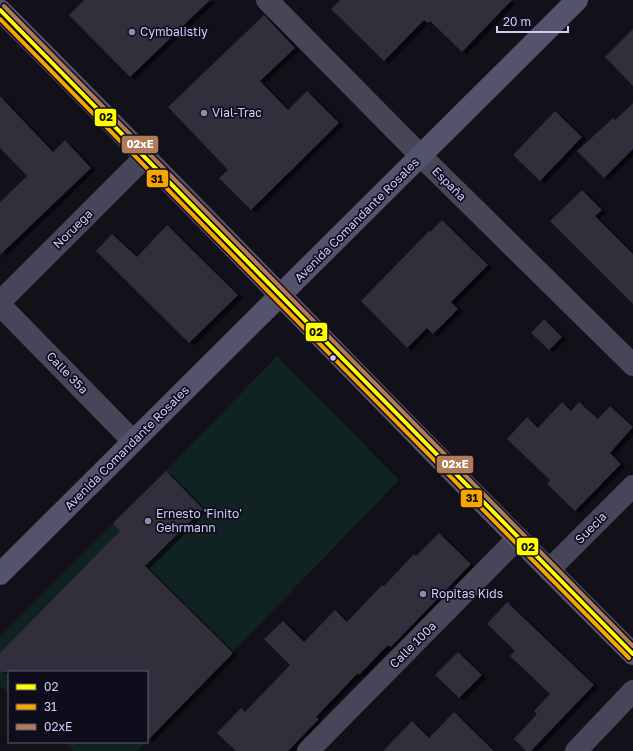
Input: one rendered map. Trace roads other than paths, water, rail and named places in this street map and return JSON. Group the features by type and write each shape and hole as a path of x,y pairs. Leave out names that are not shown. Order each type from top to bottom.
{"main road":[{"name":"Avenida Comandante Rosales","path":"0,574 577,0"},
{"path":"0,10 146,156 518,539 633,654"}],"street":[{"name":"España","path":"267,0 421,156 633,366"},
{"name":"Noruega","path":"0,303 146,156"},
{"name":"Calle 35a","path":"0,303 133,441"},
{"name":"Suecia","path":"549,570 633,486"},
{"name":"Calle 100a","path":"308,751 518,539"},
{"path":"576,751 633,691"}],"place":[{"name":"Cymbalistiy","path":"132,32"},
{"name":"Vial-Trac","path":"204,113"},
{"name":"Ernesto 'Finito' Gehrmann","path":"148,521"},
{"name":"Ropitas Kids","path":"423,594"}]}
